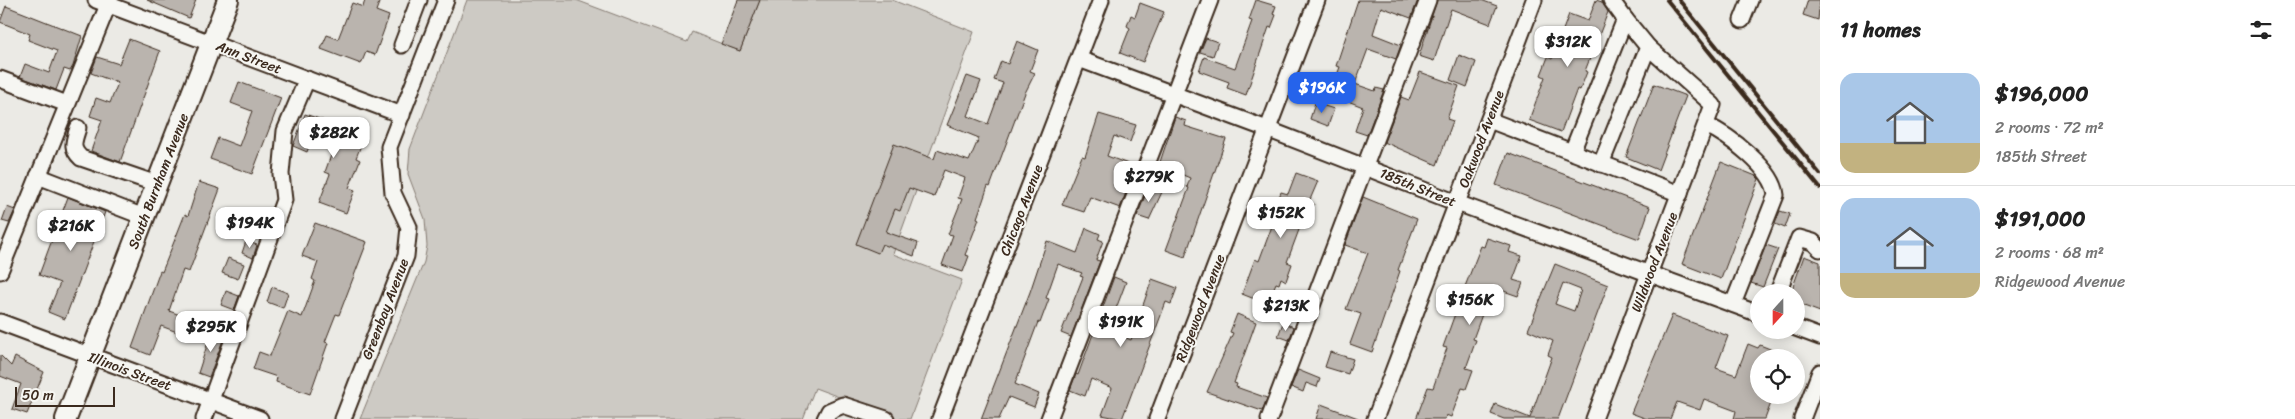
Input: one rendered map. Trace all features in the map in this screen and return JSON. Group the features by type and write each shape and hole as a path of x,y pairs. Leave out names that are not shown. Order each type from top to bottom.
{"main road":[{"name":"South Burnham Avenue","path":"66,419 228,0"}],"street":[{"name":"Greenbay Avenue","path":"343,419 406,256 409,227 393,193 389,147 446,0"},
{"name":"Chicago Avenue","path":"940,419 1101,0"},
{"path":"1049,419 1210,0"},
{"name":"Ridgewood Avenue","path":"1157,419 1317,0"},
{"path":"1269,419 1428,0"},
{"name":"Oakwood Avenue","path":"1375,419 1534,0"},
{"path":"1601,164 1648,47 1611,0"},
{"path":"1742,20 1750,0"},
{"name":"Ann Street","path":"104,2 402,115"},
{"path":"0,271 68,104 104,2"},
{"path":"402,45 417,7 437,23"},
{"path":"1572,152 1625,19"},
{"name":"Wildwood Avenue","path":"1594,419 1713,105 1648,47"},
{"name":"185th Street","path":"1079,59 1268,129 1457,203 1750,311"},
{"path":"0,79 68,104"},
{"path":"204,419 284,200 281,174 285,131 307,79"},
{"path":"1489,120 1680,194"},
{"path":"1706,125 1724,134 1770,176 1776,186 1776,195 1733,304"},
{"path":"78,128 73,143 75,152 82,158 157,184"},
{"path":"38,176 144,217"},
{"path":"1781,284 1799,238 1813,242 1820,249"},
{"name":"Illinois Street","path":"0,322 260,419"},
{"path":"1805,331 1820,337"},
{"path":"1802,419 1820,372"},
{"path":"825,419 829,411 843,405 886,419"}],"shaded area":[{"path":"467,0 576,0 687,42 692,32 740,51 760,0 892,0 974,32 893,254 962,280 910,419 898,419 815,388 803,419 360,419 424,262 427,246 425,219 408,174 410,149"}],"building":[{"path":"147,0 196,0 189,18"},
{"path":"365,0 380,0 376,11 389,16 375,55 366,52 361,64 321,49 327,35 338,39 352,3 363,7"},
{"path":"738,0 760,0 740,51 721,44"},
{"path":"1256,0 1276,6 1273,14 1276,15 1271,28 1269,27 1246,95 1227,88 1229,82 1199,71 1204,57 1235,68 1252,21 1249,20"},
{"path":"1358,0 1418,0 1411,18 1381,7 1373,34 1401,45 1396,59 1368,49 1355,84 1375,91 1376,88 1384,90 1367,135 1355,131 1363,107 1330,94 1340,67 1336,66"},
{"path":"1437,0 1481,0 1497,6 1490,24 1451,9 1434,61 1419,56"},
{"path":"1596,0 1602,2 1608,12 1585,71 1587,72 1580,90 1577,89 1561,132 1529,120 1545,77 1541,75 1548,57 1552,59 1569,14 1588,21"},
{"path":"1808,0 1820,0 1818,20 1803,15"},
{"path":"1140,3 1164,12 1143,62 1120,53 1130,28 1127,26 1131,15 1135,17"},
{"path":"6,6 82,36 73,66 70,71 64,69 56,90 20,77 25,64 49,73 57,51 28,40 30,34 0,22"},
{"path":"1206,38 1218,42 1213,56 1200,52"},
{"path":"129,39 160,51 120,162 91,151 102,120 90,116 96,98 110,103 118,83 91,73 97,57 119,64"},
{"path":"1017,41 1038,50 1030,71 1035,73 1025,93 990,187 988,186 977,218 979,219 965,255 969,256 963,272 942,265 953,235 948,234 962,199 958,198 965,178 944,170 934,197 909,188 900,211 895,209 886,232 918,243 914,256 882,244 878,253 856,244 894,144 934,159 937,150 969,161 979,138 947,125 967,76 981,81 968,116 988,124 1003,83 994,80 1001,61 1008,64"},
{"path":"1459,55 1476,62 1467,87 1450,80"},
{"path":"1420,72 1459,86 1447,119 1453,121 1437,165 1384,142 1401,97 1409,100"},
{"path":"239,82 281,98 252,174 210,159 218,138 239,146 252,111 231,103"},
{"path":"1654,84 1686,96 1658,170 1626,157"},
{"path":"1315,103 1334,109 1328,126 1310,119"},
{"path":"305,114 365,135 356,158 360,160 349,188 355,190 346,213 319,203 330,174 325,172 335,144 313,135 307,152 293,146"},
{"path":"1099,114 1136,125 1130,142 1114,136 1107,156 1136,167 1120,208 1090,197 1084,212 1062,205 1082,156 1085,157"},
{"path":"1175,117 1186,121 1185,126 1226,139 1185,257 1166,250 1189,188 1187,187 1190,178 1159,165"},
{"path":"1508,153 1650,207 1639,239 1496,185"},
{"path":"1721,162 1756,176 1759,179 1721,279 1682,264"},
{"path":"1296,173 1318,181 1309,202 1314,204 1308,221 1303,219 1287,262 1292,264 1286,281 1281,278 1279,284 1276,283 1267,304 1242,294 1255,259 1259,261 1275,218 1272,217 1281,192 1288,194"},
{"path":"199,182 220,189 189,272 183,270 169,311 183,316 177,332 161,326 150,355 132,348 160,271 162,272 185,214 188,216"},
{"path":"1149,186 1162,192 1149,220 1137,216"},
{"path":"68,197 105,212 65,319 48,312 60,283 39,275"},
{"path":"1363,197 1417,219 1398,270 1400,271 1372,352 1350,344 1361,314 1346,309 1368,253 1345,245"},
{"path":"7,207 15,210 9,223 2,221"},
{"path":"1780,211 1790,214 1785,228 1775,224"},
{"path":"247,212 262,218 256,233 241,227"},
{"path":"315,223 367,242 339,315 336,314 325,342 328,343 310,394 276,382 277,377 253,369 259,352 270,356 288,311 302,317 315,281 312,279 318,262 302,256"},
{"path":"1086,228 1100,234 1098,239 1103,241 1096,260 1100,261 1071,337 1061,333 1083,277 1080,276 1082,273 1058,264 1046,298 1049,299 1040,323 1038,322 1015,384 1039,394 1034,407 1009,397 999,419 981,419 1030,292 1047,241 1077,253"},
{"path":"1487,238 1511,246 1509,252 1522,256 1513,280 1523,283 1518,296 1495,288 1491,299 1488,298 1473,339 1476,340 1466,368 1473,370 1466,389 1462,388 1451,417 1446,415 1445,419 1416,419 1428,387 1433,388 1447,348 1443,347 1481,246 1484,247"},
{"path":"246,241 257,245 253,258 242,253"},
{"path":"1766,245 1778,249 1764,284 1751,283"},
{"path":"1804,256 1820,262 1820,312 1805,306 1805,284 1794,284"},
{"path":"228,258 244,264 238,279 222,273"},
{"path":"1555,264 1608,285 1558,419 1504,419 1491,414 1495,404 1530,418 1552,357 1548,355 1553,341 1528,330","holes":["1563,283 1581,290 1574,311 1555,304"]},
{"path":"1114,277 1126,282 1108,330 1131,340 1152,279 1177,288 1171,304 1166,302 1122,419 1102,415 1112,388 1091,379 1085,396 1070,390 1076,374 1078,375"},
{"path":"272,287 288,293 283,308 267,302"},
{"path":"226,291 239,296 234,310 221,305"},
{"path":"1237,314 1256,322 1234,383 1237,384 1236,387 1267,398 1262,411 1207,392 1233,333 1230,332"},
{"path":"1672,315 1728,336 1716,368 1736,375 1748,344 1758,348 1760,345 1770,349 1750,349 1750,404 1771,404 1765,419 1734,419 1736,411 1704,399 1700,410 1677,402 1670,419 1647,419 1631,413"},
{"path":"1283,323 1294,327 1289,340 1278,336"},
{"path":"212,330 225,335 209,377 198,373"},
{"path":"1330,352 1353,359 1348,374 1325,367"},
{"path":"0,355 11,366 15,357 44,372 27,414 12,409 21,384 0,376"},
{"path":"1298,370 1320,379 1317,387 1306,383 1303,392 1291,387"},
{"path":"1321,404 1358,418 1358,419 1316,419"}],"railway":[{"path":"1667,0 1820,188"},
{"path":"1679,0 1820,174"}]}
